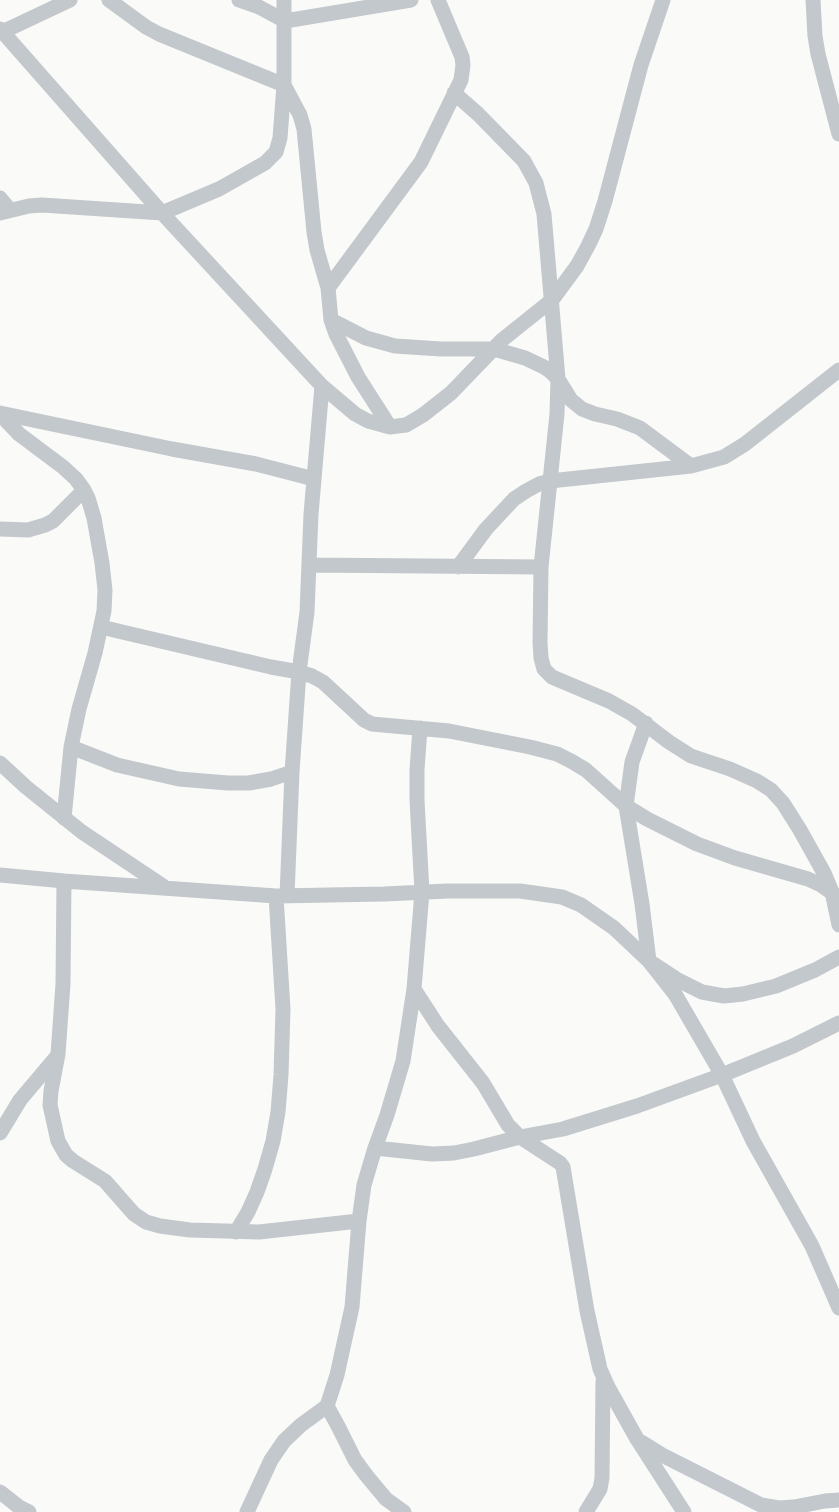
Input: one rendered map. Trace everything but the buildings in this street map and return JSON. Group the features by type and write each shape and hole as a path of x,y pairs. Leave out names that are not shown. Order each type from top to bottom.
{"street":[{"path":"70,0 1,31 162,213 322,386 355,414 368,421 390,427 406,425 432,409 451,393 494,348 523,322 552,300 577,266 596,229 605,201 641,65 663,0"},
{"path":"109,0 146,27 159,34 284,85 300,115 304,129 314,232 317,250 328,288 331,320 336,334 358,377 390,427"},
{"path":"239,0 259,7 285,21 411,0"},
{"path":"0,198 5,211 42,205 162,213 219,189 257,168 272,157 276,152 280,138 284,85 284,0"},
{"path":"328,288 421,162 461,80 462,58 438,0"},
{"path":"812,0 818,54 839,134"},
{"path":"454,93 478,114 513,148 524,161 534,179 544,214 558,379 557,414 541,567 540,642 541,658 544,669 552,677 609,701 646,723 669,742 691,756 730,769 757,781 771,790 783,803 824,873 835,895 839,925"},
{"path":"331,320 366,338 395,346 441,349 494,348 537,363 544,366 558,379 571,400 582,409 595,414 617,419 640,428 691,466"},
{"path":"458,567 486,529 514,499 539,484 550,481 691,466 724,457 736,450 839,370"},
{"path":"236,1232 248,1212 263,1175 273,1141 278,1112 283,1009 281,896 299,672 307,612 314,479 322,386"},
{"path":"0,414 172,449 256,464 314,479"},
{"path":"0,414 19,434 63,466 76,479 84,490 94,518 102,563 105,590 101,627 79,709 71,747 64,818"},
{"path":"0,529 28,530 45,525 53,521 84,490"},
{"path":"309,565 541,567"},
{"path":"101,627 299,672 323,682 368,722 377,725 465,733 557,754 571,760 586,770 626,806 647,819 698,844 735,858 808,879 835,895"},
{"path":"646,723 632,762 626,806 642,904 649,961 678,980 702,992 724,996 743,994 776,986 816,970 839,957"},
{"path":"247,1512 271,1460 284,1441 326,1406 337,1374 352,1307 359,1221 364,1185 374,1148 403,1061 414,989 422,892 417,800 417,770 420,728"},
{"path":"71,747 117,765 179,779 249,783 271,779 292,772"},
{"path":"0,763 26,787 82,832 165,888"},
{"path":"0,875 64,881 281,896 448,891 520,891 562,897 581,904 601,917 649,961 675,994 722,1075 753,1141 812,1246 839,1308"},
{"path":"64,881 62,984 58,1054 50,1105 58,1141 66,1155 74,1162 105,1181 134,1214 146,1222 160,1226 190,1230 259,1232 359,1221"},
{"path":"414,989 438,1026 483,1083 508,1125 520,1137 560,1163 563,1167 587,1310 603,1375 617,1405 637,1439 684,1512"},
{"path":"374,1148 432,1154 454,1153 520,1137 563,1129 630,1109 722,1075 793,1046 839,1022"},
{"path":"0,1133 20,1100 58,1054"},
{"path":"586,1512 600,1489 602,1478 603,1375"},
{"path":"326,1406 355,1460 386,1499 404,1512"},
{"path":"637,1439 662,1455 738,1495 761,1505 779,1508 839,1500"},
{"path":"374,1485 384,1512"},
{"path":"0,1492 19,1507 29,1512"}]}
